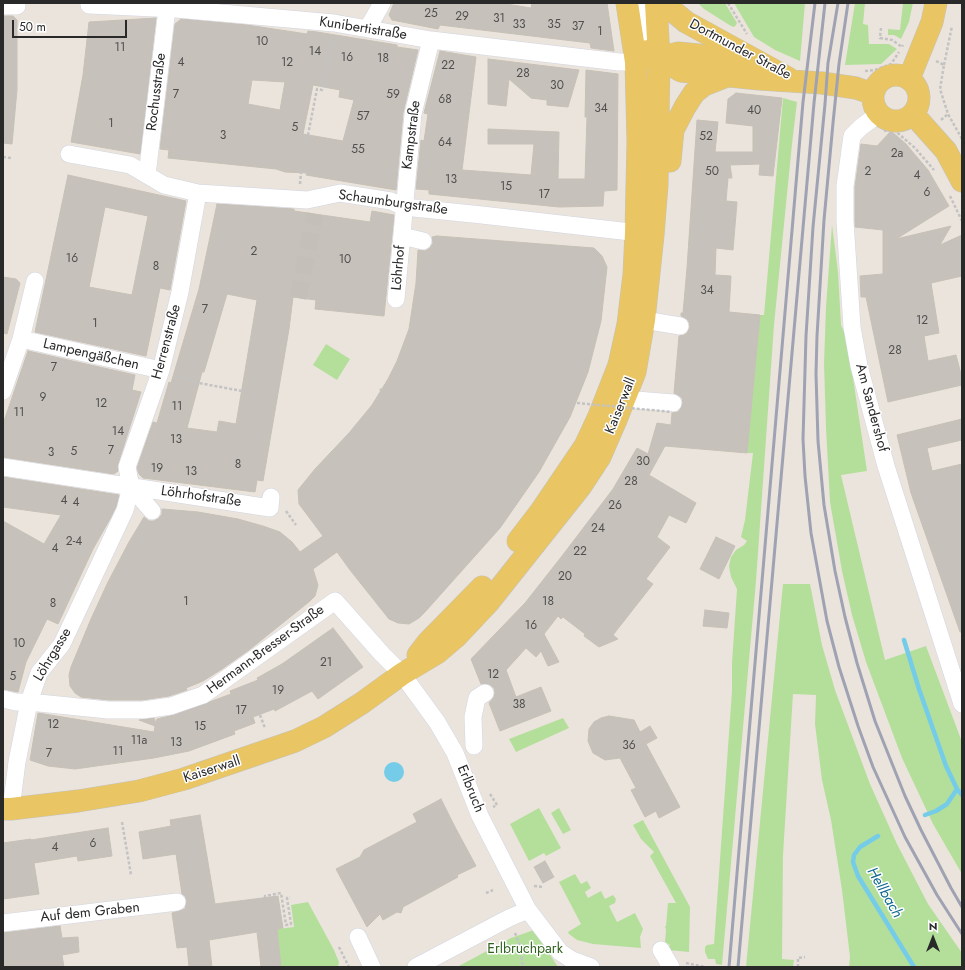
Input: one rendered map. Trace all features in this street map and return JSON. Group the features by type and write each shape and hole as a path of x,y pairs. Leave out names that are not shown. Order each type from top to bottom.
{"main road":[{"name":"Kaiserwall","path":"7,809 78,801 138,790 184,779 295,741 324,726 362,703 402,674 437,653 457,636 488,603 581,486 600,457 635,372 644,320 648,228 638,50 628,3"},
{"name":"Kaiserwall","path":"402,674 428,642 478,592 541,511 585,446 599,416 619,365 628,324 634,274 648,228 657,185 659,58 656,3"},
{"name":"Dortmunder Straße","path":"666,3 669,8 686,22 787,78 796,81"},
{"path":"910,79 930,28 936,3"},
{"name":"Dortmunder Straße","path":"638,50 659,58 681,71 856,88 876,104"},
{"name":"Dortmunder Straße","path":"638,50 659,58 678,53 699,55 796,81"},
{"path":"899,75 910,79 916,87 919,96 918,105 913,114 900,120 885,118 876,104 878,84 887,77 899,75"},
{"path":"648,228 669,178 671,140 673,130 682,113 694,93 704,84 729,76"},
{"path":"913,114 946,151 956,188"}],"street":[{"path":"368,28 382,3"},
{"path":"638,50 639,3"},
{"name":"Kunibertistraße","path":"89,5 173,7 334,23 431,40 606,60 638,50"},
{"name":"Rochusstraße","path":"147,175 173,7"},
{"name":"Kampstraße","path":"404,207 413,114 431,40"},
{"path":"856,132 876,104"},
{"name":"Am Sandershof","path":"856,132 845,186 844,221 852,320 858,366 886,466 962,704"},
{"name":"Schaumburgstraße","path":"69,154 130,165 164,185 198,193 308,200 316,206 340,193 390,201 404,207 482,215 648,228"},
{"name":"Herrenstraße","path":"131,487 127,467 161,370 180,292 198,193"},
{"name":"Löhrhof","path":"396,299 404,207"},
{"name":"Löhrhof","path":"402,236 423,241"},
{"path":"3,391 21,339 34,281"},
{"path":"644,320 680,326"},
{"name":"Lampengäßchen","path":"21,339 161,370"},
{"path":"624,399 673,408"},
{"name":"Löhrhofstraße","path":"3,467 131,487 270,502"},
{"name":"Löhrhofstraße","path":"131,487 152,511"},
{"name":"Löhrgasse","path":"7,809 29,702 39,673 62,644 125,510 131,487"},
{"name":"Hermann-Bresser-Straße","path":"3,699 16,702 108,710 143,710 171,706 203,695 335,601 382,654 402,674"},
{"name":"Erlbruch","path":"402,674 437,722 455,753 480,816 528,910 560,952 572,960 591,967"},
{"path":"474,746 473,717 477,698 485,693"},
{"name":"Auf dem Graben","path":"3,923 177,902"},
{"path":"416,967 508,918 528,910"},
{"path":"358,937 372,967"},
{"path":"661,950 671,967"}],"path":[{"path":"728,3 748,35"},
{"path":"944,65 952,22"},
{"path":"306,145 317,89 322,90 334,23"},
{"path":"881,28 880,38 892,40 900,45"},
{"path":"856,132 864,135 893,129 915,148 937,175"},
{"path":"3,157 12,158"},
{"path":"956,188 962,221"},
{"path":"161,370 200,383 242,391"},
{"path":"577,403 673,408"},
{"path":"260,715 265,728"},
{"path":"122,822 131,876"},
{"path":"535,886 543,887"},
{"path":"486,893 493,890"},
{"path":"265,898 265,896 281,893 286,925 291,924 287,898 290,897"},
{"path":"508,918 519,943 523,967"},
{"path":"339,947 349,967"},
{"path":"798,967 798,958 805,957"}],"green space":[{"path":"698,3 725,3 737,23 736,25 734,27 731,26 704,9"},
{"path":"734,3 805,3 800,61 775,50 754,37"},
{"path":"855,3 865,3 863,24 868,25 869,44 889,44 897,49 881,64 845,65"},
{"path":"903,3 913,3 909,22 901,39 894,35 888,35 888,29 900,30"},
{"path":"783,98 797,102 774,325 756,581 722,965 716,964 715,959 708,959 705,952 705,947 707,945 714,944 732,691 732,663 737,589 731,577 729,566 731,557 736,550 747,541 741,537 745,520 753,453 747,453 760,315 764,315"},
{"path":"832,225 838,272 841,325 847,338 867,471 841,475 885,660 926,646 962,742 962,874 933,824 902,758 866,662 852,615 842,571 830,502 824,363 826,307"},
{"path":"326,344 350,359 337,380 313,365"},
{"path":"783,584 810,584 822,645 835,690 870,784 897,844 928,904 962,953 962,967 849,967 850,957 842,890 831,820 822,780 815,724 816,695 793,694 783,855 782,959 794,960 793,967 746,967"},
{"path":"563,718 569,728 516,752 509,739"},
{"path":"539,808 561,848 546,856 544,853 529,861 510,824"},
{"path":"559,808 571,830 563,834 551,813"},
{"path":"643,820 690,907 689,952 668,950 667,948 670,945 665,942 665,926 668,903 676,903 650,856 654,852 641,839 633,825"},
{"path":"575,874 581,884 587,881 591,888 585,892 588,898 601,891 605,899 613,895 616,899 615,903 609,906 617,922 635,913 643,929 640,937 641,948 593,944 577,940 569,934 568,932 581,924 559,882"},
{"path":"308,902 334,950 339,962 338,967 281,967 277,929 294,927 291,905"},
{"name":"Erlbruchpark","path":"534,930 558,967 457,967 511,938"}],"water":[{"path":"394,762 401,765 404,772 401,779 394,782 387,779 384,772 387,765"}],"building":[{"path":"394,3 500,3 531,8 532,3 607,3 614,51 591,48 590,43 440,25 438,29 392,20 389,15"},
{"path":"3,16 13,16 17,20 17,90 12,144 3,143"},
{"path":"156,18 140,154 71,142 83,75 89,22"},
{"path":"181,19 247,25 307,34 308,31 397,45 397,47 418,50 403,113 396,190 306,175 307,173 285,172 276,169 168,158 169,150 160,149 175,24","holes":["252,80 285,82 280,110 248,104","313,85 340,90 339,97 354,100 343,141 303,134"]},
{"path":"440,51 476,57 462,170 531,175 534,144 488,144 488,129 559,132 558,179 585,179 587,117 585,117 586,70 618,74 617,190 604,191 603,206 559,207 429,194 429,190 416,189 421,140 424,141 428,114 424,113"},
{"path":"488,59 579,70 568,107 547,105 547,100 531,98 509,79 506,106 488,104"},
{"path":"736,93 782,98 773,176 759,175 760,164 730,165 732,178 728,178 726,201 737,202 733,250 716,248 715,275 731,276 729,312 760,315 747,453 665,446 649,475 696,503 686,523 669,515 657,537 670,547 646,579 653,584 613,635 618,639 599,647 563,617 561,619 558,616 544,634 559,662 548,666 541,651 536,657 526,648 506,670 516,697 541,687 551,711 500,731 489,703 494,697 494,688 489,684 481,684 471,659 525,603 562,556 613,489 637,448 648,454 657,423 671,425 672,413 678,412 683,403 682,398 674,393 679,336 687,333 690,327 689,322 681,316 681,313 683,313 687,268 697,120 718,122 715,152 753,152 753,126 726,123 728,99"},
{"path":"891,131 906,144 928,170 949,206 896,239 951,226 940,245 962,235 962,276 931,283 939,333 924,336 928,361 956,355 962,378 962,385 888,402 866,297 861,297 860,276 883,274 883,230 855,227 855,187 861,144 877,146"},
{"path":"68,175 186,201 170,290 160,288 146,356 35,332","holes":["105,207 148,216 132,295 89,287"]},
{"path":"217,204 294,209 294,211 370,222 372,211 394,215 384,316 315,309 316,300 293,297 289,329 263,481 257,480 255,492 143,478 139,474 137,468 153,422 157,423 169,382 171,383 199,289","holes":["227,294 257,300 236,424 219,421 217,432 187,428 202,372 204,372"]},
{"path":"437,236 594,248 602,256 607,267 601,321 588,372 570,417 539,472 500,528 425,612 409,624 398,623 389,619 337,552 313,569 318,585 315,596 310,601 249,650 203,681 186,688 187,690 169,696 142,700 109,700 81,697 75,693 70,686 69,675 71,667 108,582 144,517 149,521 154,521 162,514 163,509 198,512 238,519 280,532 292,542 300,552 323,536 299,504 298,490 372,405 388,379 397,361 409,329 416,283 418,250 425,251 430,248 433,243 432,237"},
{"path":"3,277 16,279 20,283 7,334 3,333"},
{"path":"28,351 135,375 132,390 141,392 118,464 118,471 114,474 3,457 3,424"},
{"path":"962,419 962,440 927,448 932,471 962,464 962,632 960,632 911,493 897,435"},
{"path":"3,477 119,495 116,507 93,549 58,624 47,619 26,662 18,692 3,689 3,521 44,544 61,515 3,507"},
{"path":"716,537 735,546 719,579 700,569"},
{"path":"705,610 729,613 727,628 703,626"},
{"path":"333,628 363,667 318,699 312,691 275,711 274,709 253,717 255,723 234,731 235,734 189,751 154,758 75,769 48,766 30,760 38,713 154,732 155,726 139,720 154,718 156,723 157,719 174,715 231,694 230,691 258,680 257,678 282,664"},
{"path":"609,716 634,720 640,732 650,726 657,738 646,744 680,807 659,818 656,811 645,817 631,790 636,788 620,758 605,760 593,753 588,741 589,729 594,722"},
{"path":"441,799 476,866 457,875 458,877 403,907 401,913 397,912 383,920 380,914 367,927 336,869 360,857 364,850 417,822 413,814"},
{"path":"200,815 215,904 278,896 283,928 277,929 281,967 261,967 257,932 209,940 212,967 189,967 187,947 177,948 172,913 185,909 187,901 185,896 182,894 176,854 143,859 139,832 171,826 170,820"},
{"path":"108,828 112,856 78,861 77,856 34,863 39,894 3,899 3,843"},
{"path":"545,861 554,877 543,883 534,867"},
{"path":"60,926 62,938 78,937 79,952 62,955 64,967 3,967 3,933"}],"waterway":[{"name":"Hellbach","path":"904,640 919,689 946,766 957,789 947,804 936,811 925,815"},
{"name":"Hellbach","path":"957,789 962,795"},
{"name":"Hellbach","path":"878,836 860,847 854,855 853,862 858,876 914,967"}],"tunnel":[{"path":"298,298 315,214"}],"railway":[{"path":"729,967 803,102 815,3"},
{"path":"738,967 814,103 825,3"},
{"path":"838,3 828,63 813,227 806,336 803,439 811,533 827,621 839,667 873,767 905,837 937,895 962,934"},
{"path":"848,3 839,64 833,123 824,220 817,336 816,374 818,441 824,505 835,571 845,617 857,663 875,721 905,796 921,830 962,907"}]}
